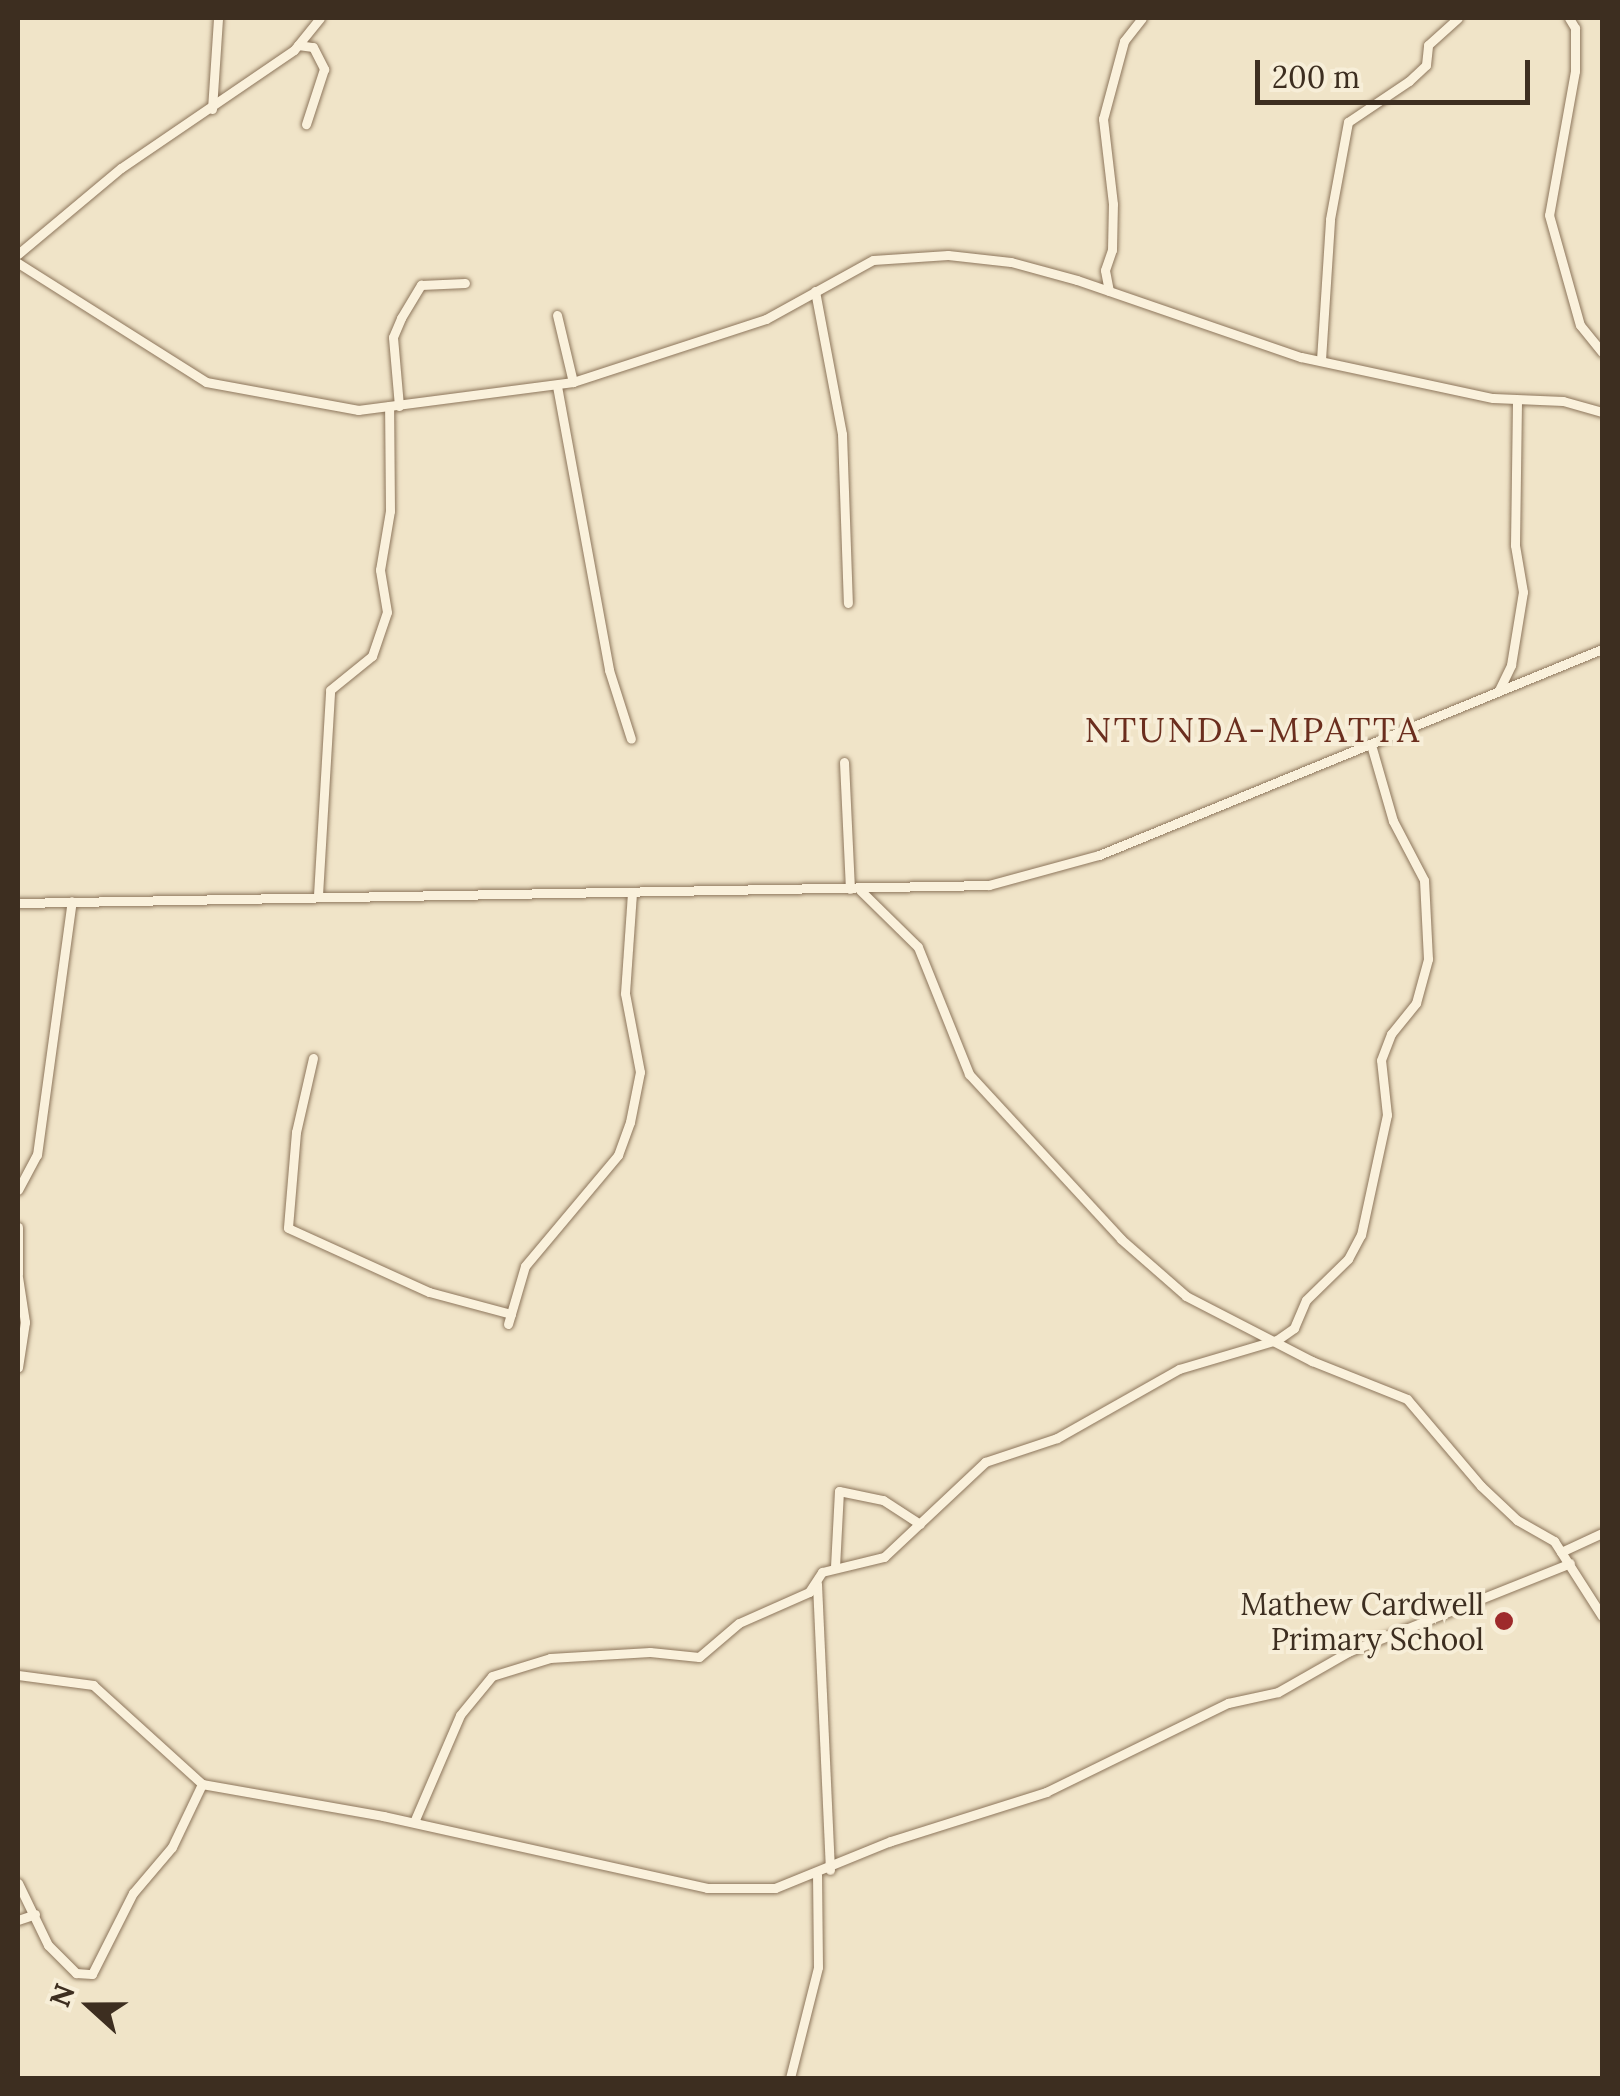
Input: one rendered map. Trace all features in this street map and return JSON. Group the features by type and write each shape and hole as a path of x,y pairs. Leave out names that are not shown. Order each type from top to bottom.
{"street":[{"path":"212,109 218,18"},
{"path":"18,254 121,168 212,109 298,44 320,18"},
{"path":"1109,291 1104,270 1112,250 1113,204 1103,119 1124,42 1142,18"},
{"path":"1321,360 1330,219 1348,122 1426,65 1428,46 1458,18"},
{"path":"1569,18 1575,28 1575,72 1549,215 1580,324 1602,352"},
{"path":"298,44 312,46 324,69 306,124"},
{"path":"18,263 206,382 358,410 573,382 766,318 873,260 948,255 1011,262 1109,291 1222,334 1321,360 1517,400 1564,401 1602,412"},
{"path":"318,895 330,690 372,656 387,612 380,570 390,512 392,337 421,285 465,283"},
{"path":"815,291 842,434 848,602"},
{"path":"557,316 573,382"},
{"path":"557,386 609,670 630,739"},
{"path":"1500,690 1511,665 1523,592 1515,545 1517,400"},
{"path":"18,902 318,895 936,891 1030,877 1371,745 1602,649"},
{"path":"414,1822 460,1714 492,1676 550,1658 650,1652 695,1658 739,1623 783,1608 816,1583 822,1572 884,1557 998,1455 1050,1441 1179,1368 1277,1340 1294,1328 1306,1300 1348,1259 1362,1235 1387,1115 1382,1060 1394,1028 1416,1002 1428,959 1424,880 1392,821 1371,745"},
{"path":"844,762 854,889 918,947 964,1067 1050,1166 1186,1296 1407,1399 1481,1486 1561,1552 1602,1616"},
{"path":"313,1058 296,1132 288,1228 429,1292 509,1319 525,1266 618,1155 633,1110 640,1068 626,993 632,892"},
{"path":"18,1190 37,1155 72,901"},
{"path":"18,1227 18,1275 24,1322 18,1367"},
{"path":"835,1567 839,1490 883,1500 920,1524"},
{"path":"1561,1552 1602,1533"},
{"path":"18,1675 93,1685 202,1784 414,1822 707,1888 775,1888 830,1870 891,1841 1046,1792 1228,1704 1278,1692 1348,1652 1570,1564"},
{"path":"816,1583 830,1870"},
{"path":"18,1882 48,1944 76,1973 92,1974 133,1894 172,1847 202,1784"},
{"path":"790,2078 818,1967 817,1875"},
{"path":"18,1920 35,1914"}],"place":[{"name":"Mathew Cardwell Primary School","path":"1504,1621"}],"district":[{"name":"NTUNDA-MPATTA","path":"1253,730"}]}
